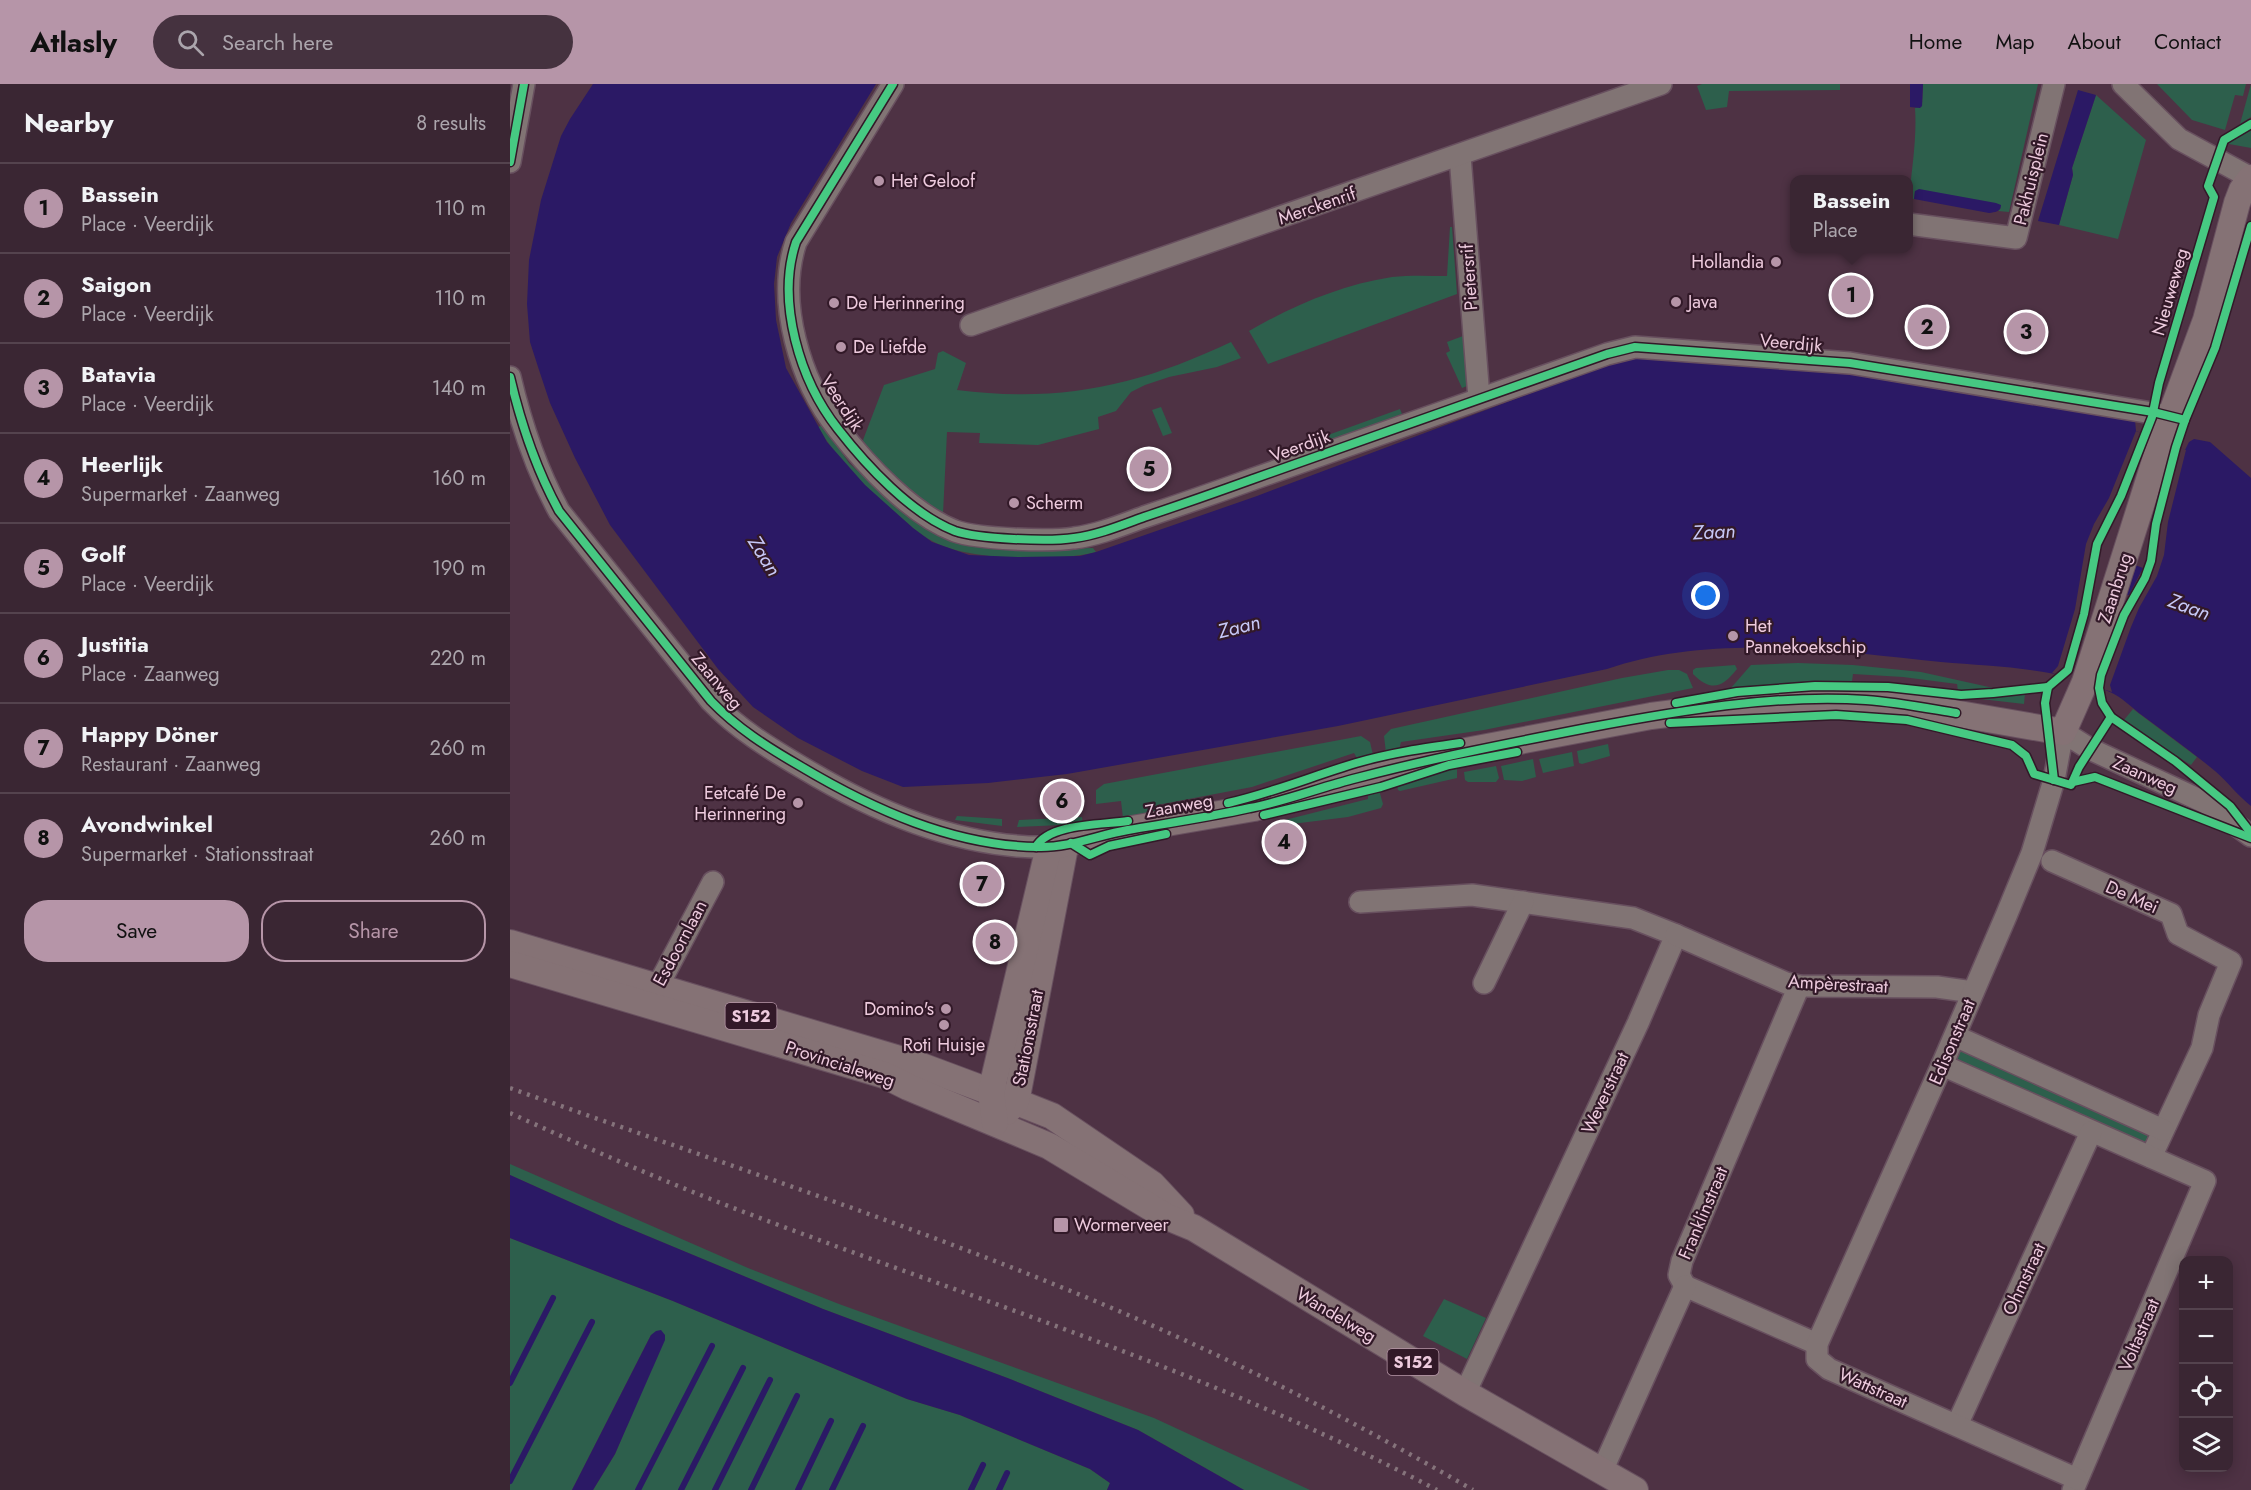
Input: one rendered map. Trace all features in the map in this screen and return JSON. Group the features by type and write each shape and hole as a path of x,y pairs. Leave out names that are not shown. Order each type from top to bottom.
{"main road":[{"path":"2162,414 2206,320 2237,203 2242,190 2251,178"},
{"name":"Zaanbrug","path":"2063,732 2085,682 2162,442 2162,414"},
{"name":"Zaanweg","path":"1057,845 1126,830 1254,808 1356,778 1466,751 1651,716 1761,702 1834,699 1874,701 2063,732"},
{"name":"Stationsstraat","path":"994,1123 991,1092 1057,845"},
{"name":"Stationsstraat","path":"994,1123 1016,1102 1057,845"},
{"name":"Provincialeweg","path":"510,943 653,996 884,1075 994,1123"},
{"name":"Provincialeweg","path":"510,964 653,996 916,1064 991,1092"},
{"name":"Wandelweg","path":"991,1092 1052,1116 1152,1184 1194,1228"},
{"name":"Wandelweg","path":"994,1123 1049,1146 1165,1216 1194,1228 1465,1392 1635,1490"}],"street":[{"path":"510,162 524,84"},
{"name":"Veerdijk","path":"893,84 796,242 791,256 791,300 798,352 815,392 836,426 866,464 882,479 926,515 953,530 984,536 1060,539 1086,536 1479,398 1607,354 1635,347 1850,363 2162,414"},
{"name":"Merckenrif","path":"972,325 1661,84"},
{"name":"Pakhuisplein","path":"1913,225 2016,238 2054,84"},
{"path":"2123,84 2179,140 2251,178"},
{"name":"Pietersrif","path":"1460,156 1479,398"},
{"name":"Zaanweg","path":"510,377 533,456 559,511 711,701 732,723 836,788 889,813 971,839 1008,844 1057,845"},
{"name":"Zaanweg","path":"2063,732 2090,749 2206,803 2251,836"},
{"name":"Edisonstraat","path":"1817,1344 1955,1036 2032,853 2054,780 2063,732"},
{"name":"De Mei","path":"2052,861 2171,914 2178,934 2231,962 2209,1015 2202,1048 2163,1130"},
{"name":"Esdoornlaan","path":"653,996 713,882"},
{"path":"1360,903 1472,895 1633,918 1676,935"},
{"path":"1484,983 1523,902"},
{"name":"Ampèrestraat","path":"1676,935 1773,979 1799,986 1937,987 1973,992"},
{"name":"Weverstraat","path":"1465,1392 1638,1023 1676,935"},
{"name":"Franklinstraat","path":"1602,1471 1685,1286 1679,1275 1682,1261 1799,986"},
{"path":"1942,1065 2151,1157 2163,1130 1955,1036"},
{"name":"Ohmstraat","path":"1957,1425 2091,1132"},
{"name":"Voltastraat","path":"2075,1485 2205,1181 2151,1157"},
{"path":"1685,1286 1817,1344"},
{"name":"Wattstraat","path":"1817,1344 1817,1359 1829,1369 1957,1425 2075,1485"}],"green space":[{"path":"1702,84 1840,84 1840,90 1729,91 1727,107 1706,110 1697,86"},
{"path":"1923,84 2038,84 2009,212 1998,211 2001,208 1915,191 1913,199 1911,175 1915,108 1922,106"},
{"path":"2157,84 2246,84 2243,96 2235,95 2225,130 2192,120"},
{"path":"2251,84 2251,117 2240,124"},
{"path":"2096,95 2146,140 2118,239 2059,225 2073,175 2072,168"},
{"path":"2251,128 2251,148 2229,144 2229,142"},
{"path":"1450,227 1452,227 1457,294 1268,364 1249,331 1301,305 1354,285 1392,277 1447,276"},
{"path":"1463,336 1467,386 1462,388 1446,353 1450,351 1447,342"},
{"path":"1231,342 1241,358 1217,367 1169,377 1131,392 1116,411 1098,417 1099,429 1038,445 979,443 980,433 947,432 943,514 904,490 865,448 863,440 884,385 935,369 938,353 943,351 966,363 957,390 1030,394 1064,392 1131,380 1163,370"},
{"path":"1161,407 1172,433 1163,436 1152,410"},
{"path":"1400,409 1402,414 1321,445 1317,439"},
{"path":"823,425 849,463 884,495 953,542 1054,549 1093,548 1096,552 1059,557 1014,558 969,553 934,542 894,512 853,472 834,451 818,427"},
{"path":"1798,663 1853,665 1921,672 1998,689 1958,691 1957,684 1853,674 1852,681 1793,683 1730,689 1751,665"},
{"path":"1735,665 1737,669 1721,684 1705,683 1693,674 1696,668"},
{"path":"1668,670 1679,670 1687,674 1693,688 1484,730 1401,742 1399,750 1386,753 1384,736 1391,729"},
{"path":"2025,693 2024,704 1981,699 1983,698"},
{"path":"2133,709 2197,757 2191,765 2135,730 2124,720"},
{"path":"1361,736 1370,742 1373,755 1358,760 1354,753 1252,787 1157,805 1157,812 1123,818 1121,801 1096,804 1096,790 1104,784"},
{"path":"1608,744 1610,756 1579,763 1577,751"},
{"path":"1572,752 1574,766 1543,773 1539,759"},
{"path":"1533,759 1536,777 1522,781 1504,780 1501,766"},
{"path":"1496,766 1499,778 1496,782 1468,782 1465,780 1464,772"},
{"path":"1457,767 1457,778 1398,790 1397,786"},
{"path":"1379,790 1383,804 1381,808 1348,817 1276,826 1273,823 1368,799 1368,792"},
{"path":"957,816 1002,819 1002,826 955,820"},
{"path":"1082,817 1083,824 1017,827 1019,820"},
{"path":"1962,1045 2149,1135 2146,1143 2137,1145 1952,1064"},
{"path":"510,1164 748,1268 839,1304 1154,1418 1310,1490 1244,1490 1138,1430 823,1309 621,1225 510,1175"},
{"path":"510,1238 673,1301 907,1399 960,1415 1090,1469 1110,1483 1107,1490 593,1490 615,1454 665,1335 651,1335 572,1490 510,1490"},
{"path":"1444,1299 1486,1318 1467,1359 1423,1336"}],"water":[{"name":"Zaan","path":"593,84 876,84 791,223 777,257 774,284 776,320 786,368 827,442 865,485 913,528 932,542 969,555 1080,556 1096,552 1257,496 1627,359 1676,358 1896,377 2135,420 2136,431 2185,450 2189,442 2194,439 2210,442 2251,478 2251,806 2215,771 2123,700 2114,694 2070,677 2006,667 1859,653 1773,648 1688,651 1647,658 1607,669 1338,726 1067,774 988,783 903,787 862,771 798,738 753,707 718,669 610,525 575,458 550,403 530,342 527,304 529,260 541,200 561,136"},
{"path":"1910,84 1923,84 1920,108 1910,107"},
{"path":"2078,90 2096,95 2072,168 2073,175 2059,225 2038,221"},
{"path":"1919,189 1996,203 2001,207 1989,213 1914,199 1915,191"},
{"path":"510,1175 621,1225 823,1309 1138,1430 1244,1490 1107,1490 1110,1483 1090,1469 960,1415 907,1399 673,1301 510,1238"},
{"path":"661,1330 665,1335 665,1340 615,1454 593,1490 572,1490 651,1335"}],"pier":[{"path":"2136,431 2186,450 2168,522 2164,555 2157,576 2131,627 2110,685 2112,692 2052,673 2058,666 2075,609 2086,544 2109,498","holes":["2135,565 2143,568 2129,595 2126,595"]}],"waterway":[{"path":"510,1383 553,1298"},
{"path":"510,1481 592,1322"},
{"path":"638,1490 712,1346"},
{"path":"681,1490 743,1368"},
{"path":"715,1490 770,1380"},
{"path":"751,1490 797,1396"},
{"path":"798,1490 831,1421"},
{"path":"832,1490 863,1426"},
{"path":"971,1490 983,1465"},
{"path":"999,1490 1007,1473"}],"railway":[{"path":"510,1088 869,1214 1083,1296 1183,1339 1281,1386 1473,1490"},
{"path":"510,1113 715,1201 1197,1380 1358,1450 1437,1490"}],"cycle path":[{"path":"510,162 524,84"},
{"path":"893,84 796,242 791,265 790,315 803,365 824,410 838,429 876,473 906,501 938,523 966,534 1031,540 1092,535 1607,354 1635,347 1850,363 2153,412 2185,420"},
{"name":"Nieuweweg","path":"1676,703 1737,692 1815,686 1888,687 1961,695 1993,693 2048,687 2068,670 2084,614 2097,544 2121,496 2152,417 2159,383 2214,197 2208,186 2224,140 2251,124"},
{"path":"2251,226 2215,348 2176,447 2156,524 2151,561 2145,578 2124,615 2101,675 2099,688 2102,703 2111,717 2175,761 2230,806 2251,833"},
{"path":"510,377 530,446 559,511 711,701 731,720 764,744 827,782 914,822 975,840 1006,845 1050,847 1263,805 1357,778 1472,751 1621,722 1726,705 1796,699 1866,700 1956,713"},
{"path":"2048,687 2045,703 2054,780"},
{"path":"1670,723 1836,715 1907,720 2012,745 2026,756 2034,774 2071,785 2079,767 2111,717"},
{"path":"1228,803 1369,759 1460,743"},
{"path":"1264,815 1381,787 1449,765 1517,752"},
{"path":"2073,782 2095,777 2251,838"},
{"path":"1036,847 1052,833 1064,829 1128,821"},
{"path":"1071,843 1090,855 1109,846 1166,834"}],"place":[{"name":"Het Geloof","path":"879,181"},
{"name":"Hollandia","path":"1776,262"},
{"name":"Bassein","path":"1851,295"},
{"name":"Java","path":"1676,302"},
{"name":"De Herinnering","path":"834,303"},
{"name":"Saigon","path":"1927,327"},
{"name":"Batavia","path":"2026,332"},
{"name":"De Liefde","path":"841,347"},
{"name":"Golf","path":"1149,469"},
{"name":"Scherm","path":"1014,503"},
{"name":"Het Pannekoekschip","path":"1733,636"},
{"name":"Justitia","path":"1062,801"},
{"name":"Eetcafé De Herinnering","path":"798,803"},
{"name":"Heerlijk","path":"1284,842"},
{"name":"Happy Döner","path":"982,884"},
{"name":"Avondwinkel","path":"995,942"},
{"name":"Domino's","path":"946,1009"},
{"name":"Roti Huisje","path":"944,1025"},
{"name":"Wormerveer","path":"1061,1225"}]}
